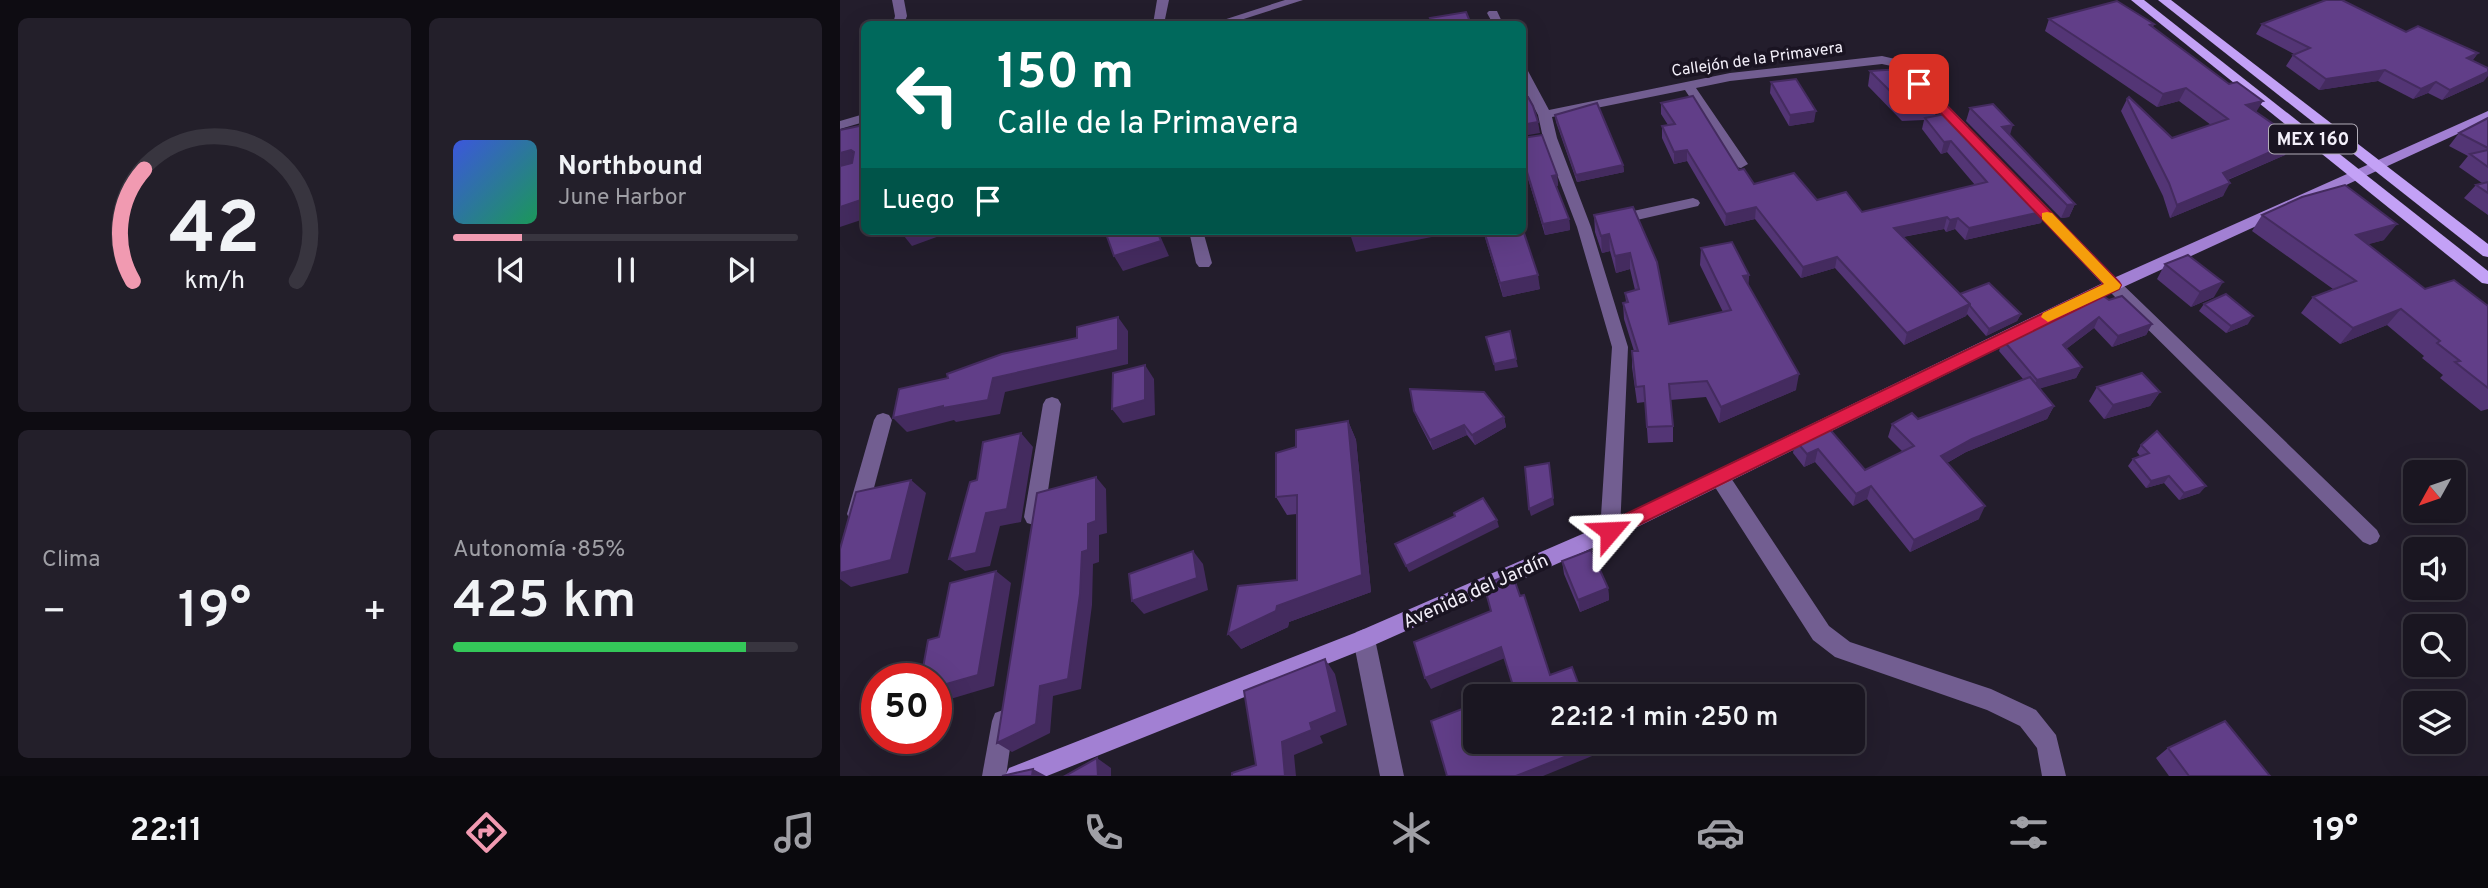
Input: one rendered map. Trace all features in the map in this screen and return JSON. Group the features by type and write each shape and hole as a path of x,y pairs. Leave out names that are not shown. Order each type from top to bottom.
{"main road":[{"name":"MEX 160","path":"2137,0 2488,279"},
{"name":"MEX 160","path":"2164,0 2488,252"},
{"name":"Avenida del Jardín","path":"1017,776 1364,639 1610,531 2113,285 2488,115"}],"street":[{"path":"898,0 900,21"},
{"path":"1160,21 1163,0"},
{"path":"1227,21 1297,0"},
{"name":"Callejón de la Primavera","path":"1545,115 1688,84 1802,68 1892,60 1900,64 1976,142"},
{"path":"1526,79 1545,115 1543,139 1584,227 1620,347 1610,531"},
{"path":"1688,84 1741,164"},
{"path":"840,125 861,119"},
{"path":"2022,191 2113,285 2370,536"},
{"path":"1584,227 1693,203"},
{"path":"1197,235 1204,263"},
{"path":"1030,542 1052,404"},
{"path":"851,536 883,420"},
{"path":"1720,478 1821,633 1843,650 1991,700 2028,718 2048,743 2054,776"},
{"path":"1364,639 1392,776"},
{"path":"994,776 1005,707"}],"building":[{"path":"2326,0 2342,0 2406,32 2418,26 2478,53 2467,58 2488,68 2488,72 2450,90 2436,82 2421,89 2385,70 2326,79 2293,55 2310,48 2262,24"},
{"path":"2117,1 2154,24 2150,25 2229,84 2237,82 2263,101 2246,105 2289,135 2285,136 2293,142 2223,173 2230,183 2177,205 2169,183 2127,99 2129,97 2172,138 2228,119 2186,88 2163,94 2049,19"},
{"path":"1466,12 1470,21 1432,21 1430,18"},
{"path":"1900,69 1938,105 1906,107 1870,71"},
{"path":"1796,79 1816,111 1790,115 1771,82"},
{"path":"1693,96 1739,170 1744,169 1754,184 1794,173 1817,200 1846,192 1862,212 1987,182 1951,141 1944,142 1925,118 1950,113 2045,211 1969,228 1958,218 1950,220 1947,217 1894,228 1970,304 1907,333 1837,257 1803,267 1756,207 1726,214 1687,150 1674,152 1662,126 1675,124 1661,103"},
{"path":"1526,97 1533,106 1538,122 1526,124"},
{"path":"1597,103 1623,165 1576,175 1555,115"},
{"path":"1993,104 2013,125 2002,127 2075,204 2067,205 1970,108"},
{"path":"2488,118 2488,148 2459,133"},
{"path":"861,126 861,200 840,207 840,166 852,163 854,152 851,150 840,153 840,130"},
{"path":"1542,135 1557,175 1552,176 1569,219 1543,224 1526,169 1526,137"},
{"path":"2488,150 2488,167 2470,154"},
{"path":"2488,182 2488,193 2476,185"},
{"path":"2345,185 2397,224 2356,235 2425,289 2454,280 2488,306 2488,388 2455,362 2460,361 2401,309 2353,328 2313,297 2356,281 2262,215 2302,197"},
{"path":"1633,207 1657,262 1669,324 1731,310 1701,248 1732,242 1749,275 1743,276 1799,374 1721,407 1707,381 1669,384 1673,426 1647,427 1644,386 1636,387 1632,351 1638,351 1623,303 1628,302 1625,293 1639,289 1630,253 1615,256 1609,234 1601,236 1594,215"},
{"path":"1106,235 1159,235 1161,241 1114,256"},
{"path":"1485,235 1525,235 1538,275 1500,283"},
{"path":"2188,255 2223,282 2200,292 2165,264"},
{"path":"1989,283 2021,314 1989,329 1960,294"},
{"path":"2099,293 2109,300 2122,296 2152,324 2118,336 2099,317 2063,345 2082,367 2037,380 2003,340"},
{"path":"2226,294 2253,316 2231,326 2204,304"},
{"path":"1118,317 1118,350 993,378 988,400 943,406 893,418 899,389 948,378 947,374 1002,354 1077,338 1077,327"},
{"path":"1510,331 1516,359 1494,364 1486,337"},
{"path":"1145,365 1145,400 1112,409 1113,373"},
{"path":"2142,373 2160,392 2113,405 2097,387"},
{"path":"2030,377 2054,406 1972,439 1941,456 1985,506 1914,540 1871,486 1856,494 1818,449 1807,454 1795,440 1826,425 1865,470 1914,446 1892,424 1912,413 1918,419"},
{"path":"1410,389 1484,392 1504,417 1472,435 1464,425 1430,440 1414,411"},
{"path":"1348,421 1362,575 1277,606 1276,611 1228,634 1238,586 1297,580 1297,495 1276,497 1276,453 1296,447 1296,430"},
{"path":"2157,431 2206,486 2184,493 2169,476 2151,481 2133,459 2149,453 2141,445"},
{"path":"1021,433 1007,509 986,513 976,553 949,559 970,482 977,480 983,442"},
{"path":"1549,463 1553,498 1529,509 1525,467"},
{"path":"1096,477 1096,521 1088,524 1088,550 1082,552 1080,594 1068,679 1040,686 1036,724 997,743 1037,493"},
{"path":"911,480 891,560 840,573 840,549 856,492"},
{"path":"1483,498 1497,520 1406,566 1395,544 1455,516 1454,513"},
{"path":"1591,550 1608,588 1578,600 1562,561"},
{"path":"1193,551 1197,578 1132,601 1129,574"},
{"path":"996,571 978,675 952,682 952,663 924,663 928,640 939,637 950,583"},
{"path":"1512,573 1520,596 1524,595 1550,675 1572,667 1578,684 1512,684 1501,647 1425,678 1414,642 1491,611 1484,585"},
{"path":"1325,659 1337,712 1310,723 1312,730 1282,742 1285,776 1232,776 1232,773 1256,765 1244,691"},
{"path":"1463,709 1463,754 1572,754 1516,776 1447,776 1431,721"},
{"path":"2225,721 2270,776 2189,776 2168,748"},
{"path":"1097,758 1098,776 1065,776"},
{"path":"1033,769 1032,776 1002,776"}],"slow traffic":[{"path":"2047,216 2113,285 2048,317"}],"route":[{"path":"1610,531 2113,285 1919,84"}]}
